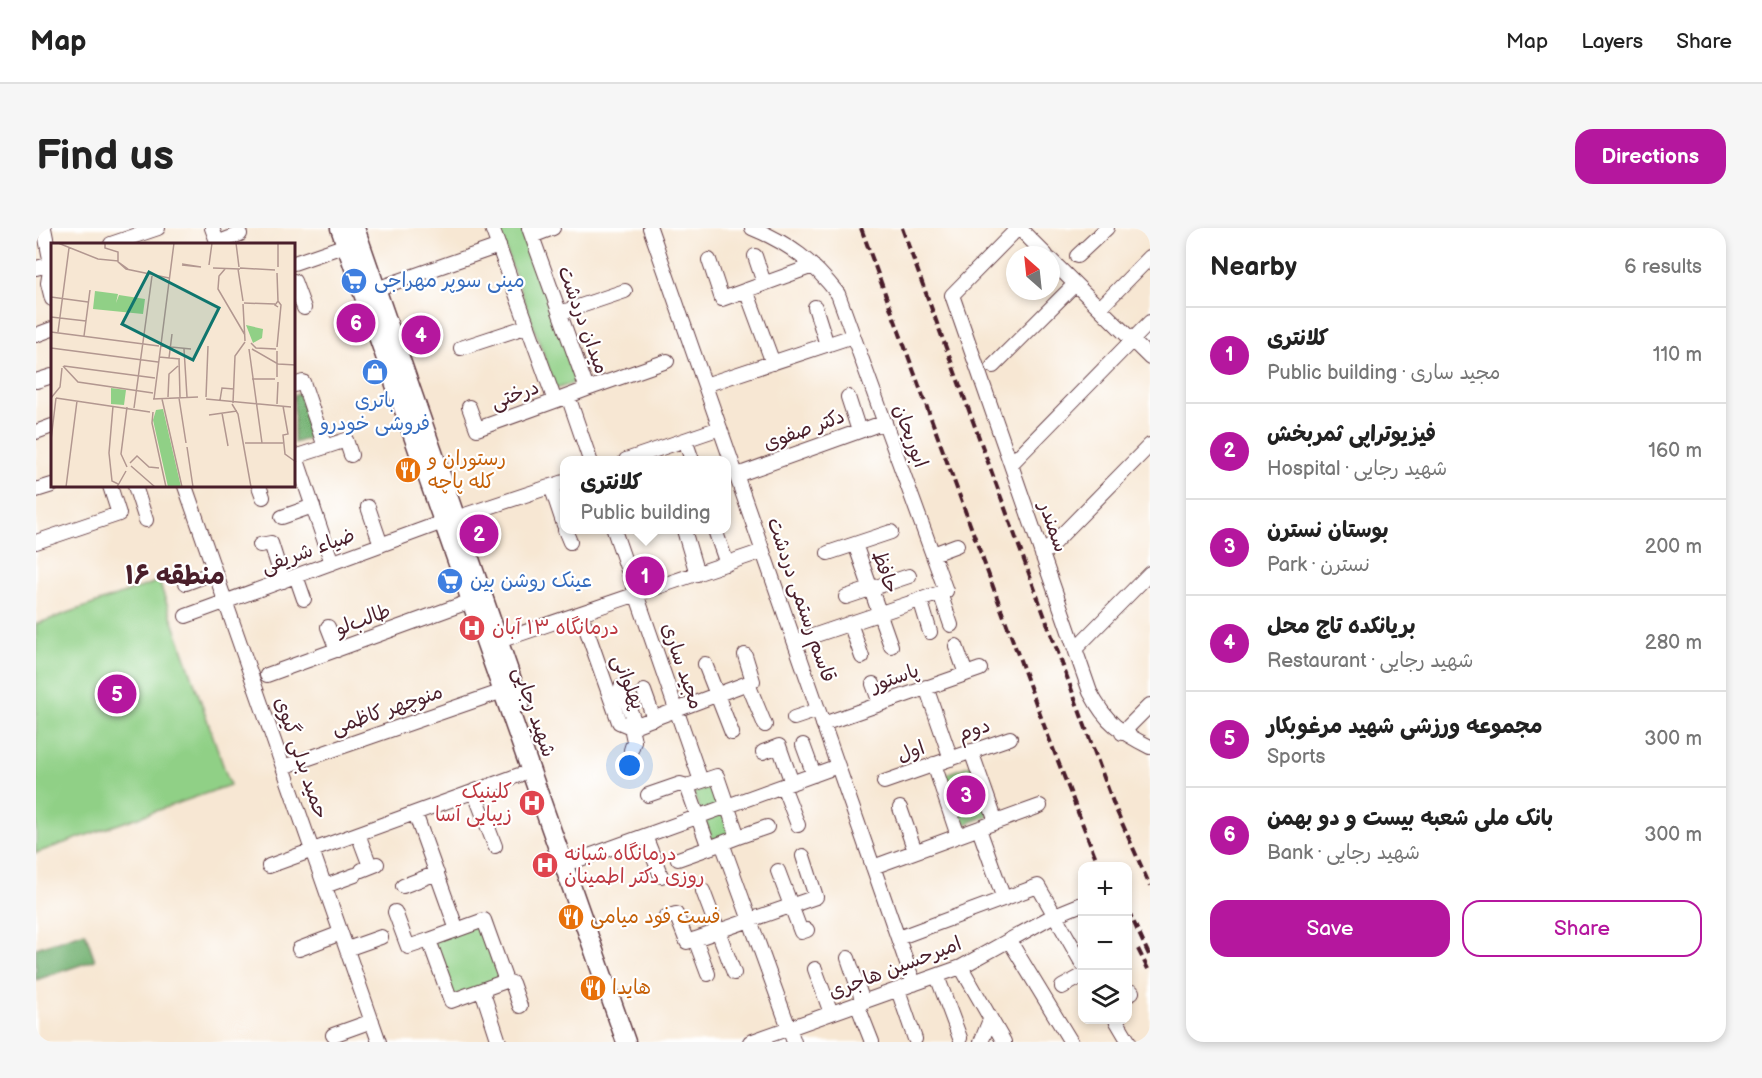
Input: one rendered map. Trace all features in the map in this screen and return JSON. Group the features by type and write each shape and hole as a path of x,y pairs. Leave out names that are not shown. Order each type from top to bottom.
{"main road":[{"name":"شهید رجایی","path":"355,228 450,520 471,601 626,1042"},
{"name":"شهید رجایی","path":"343,236 450,520 499,640 638,1042"}],"street":[{"path":"44,228 51,260"},
{"path":"114,243 158,228"},
{"path":"212,228 218,243"},
{"path":"492,228 528,326 588,456"},
{"path":"531,232 553,228"},
{"name":"قاسم رستمی دردشت","path":"650,228 730,456"},
{"path":"709,260 722,299 813,266 778,232 752,228"},
{"path":"1018,228 1037,246"},
{"name":"سمندر","path":"1018,228 952,294 1090,692 1108,721 1122,733 1150,747"},
{"path":"1077,256 1107,228"},
{"name":"میدان دردشت","path":"531,232 587,389 561,399"},
{"path":"220,243 240,234"},
{"path":"296,262 343,236"},
{"path":"376,289 499,246"},
{"path":"755,256 764,283"},
{"path":"1100,308 1150,258"},
{"path":"36,268 51,264"},
{"path":"51,266 42,284 51,298"},
{"name":"ابوریحان","path":"813,266 838,294 933,554 943,592"},
{"path":"1060,269 1150,358"},
{"path":"993,366 1075,284"},
{"path":"296,286 304,308"},
{"path":"746,290 773,363"},
{"path":"560,313 626,291"},
{"path":"815,307 827,345"},
{"path":"1011,464 1150,322"},
{"path":"461,348 528,326"},
{"path":"36,334 51,329"},
{"path":"705,385 847,338"},
{"path":"587,389 667,361"},
{"path":"36,381 51,376"},
{"path":"296,384 303,382 325,447"},
{"path":"848,397 859,431"},
{"name":"درختی","path":"469,407 477,429 561,399"},
{"name":"دکتر صفوی","path":"736,475 885,422"},
{"path":"36,432 51,426"},
{"path":"638,456 720,428"},
{"path":"296,457 346,440 351,455"},
{"path":"685,440 691,456"},
{"path":"1042,555 1150,445"},
{"path":"296,460 332,563"},
{"name":"قاسم رستمی دردشت","path":"731,460 914,984"},
{"path":"557,484 560,502"},
{"name":"ضیاء شریفی","path":"186,616 450,520 557,484"},
{"path":"36,490 51,485"},
{"path":"36,542 119,514 111,488"},
{"path":"136,488 146,520"},
{"name":"حمید بدلی گیوی","path":"186,488 379,1042"},
{"path":"282,517 313,507"},
{"path":"368,507 381,545"},
{"path":"828,553 891,532"},
{"name":"مجید ساری","path":"615,534 676,710 694,784 698,816 716,845"},
{"path":"685,534 698,574"},
{"path":"716,534 727,564"},
{"path":"260,545 271,543 304,599"},
{"name":"حافظ","path":"855,544 891,646"},
{"path":"933,554 957,545"},
{"path":"499,640 763,551"},
{"path":"186,583 215,572"},
{"path":"1075,649 1150,573"},
{"path":"846,597 909,576"},
{"path":"795,642 943,592 951,626"},
{"path":"920,599 930,632"},
{"name":"طالب‌لو","path":"267,675 471,601"},
{"name":"پهلوانی","path":"581,614 619,722 633,727"},
{"path":"850,623 862,657"},
{"path":"328,627 337,650"},
{"path":"956,646 966,674"},
{"path":"745,655 765,725"},
{"path":"705,664 732,733"},
{"name":"پاستور","path":"794,718 821,717 880,704 980,669"},
{"path":"633,727 751,682"},
{"path":"873,684 880,704"},
{"path":"621,687 633,727 634,741 631,750"},
{"path":"926,687 951,759"},
{"name":"منوچهر کاظمی","path":"283,767 503,691"},
{"path":"644,691 654,719"},
{"path":"1122,733 1150,705"},
{"name":"دوم","path":"951,759 1010,738"},
{"path":"803,745 814,775"},
{"path":"763,752 778,746 798,825"},
{"path":"971,752 996,822"},
{"name":"اول","path":"885,782 951,759"},
{"path":"934,764 958,836"},
{"path":"575,861 838,766"},
{"path":"269,867 519,775"},
{"path":"648,795 680,784 694,784 717,776 738,837"},
{"path":"474,791 495,846"},
{"path":"873,867 1040,806"},
{"path":"900,808 915,851"},
{"path":"415,813 457,930"},
{"path":"678,859 767,827"},
{"path":"979,829 1004,899"},
{"path":"325,886 377,864 370,866 358,834"},
{"path":"645,836 661,876"},
{"path":"716,845 750,921 794,1042"},
{"path":"691,941 816,897 803,856"},
{"path":"778,871 801,932 807,930"},
{"path":"403,886 437,873"},
{"path":"898,938 1038,886 1052,916 1078,955"},
{"path":"703,891 734,973"},
{"name":"امیرحسین هاجری","path":"750,1042 961,967 1052,916 1078,906"},
{"path":"395,912 408,947 484,920 506,981"},
{"path":"666,917 676,914 708,974"},
{"path":"299,949 341,933"},
{"path":"347,949 381,937"},
{"path":"429,940 451,1001 506,981 512,983 520,1006"},
{"path":"1009,940 1071,1042"},
{"path":"848,958 872,1042"},
{"path":"961,967 1004,1042"},
{"path":"815,969 831,1013"},
{"path":"937,976 960,1038"},
{"path":"1062,987 1078,979"},
{"path":"482,990 500,1042"},
{"path":"898,990 915,1040"},
{"path":"981,1042 990,1020"},
{"path":"333,1035 372,1021"},
{"path":"1118,1024 1125,1041"}],"green space":[{"path":"498,228 524,228 579,381 556,389"},
{"path":"299,393 313,437 296,442 296,394"},
{"path":"159,581 230,785 36,853 36,624"},
{"path":"972,765 989,815 960,826 943,775"},
{"path":"712,785 732,835 713,841 693,793"},
{"path":"485,921 506,981 451,1000 430,940"},
{"path":"85,932 95,960 36,980 36,948"}],"railway":[{"path":"861,228 1045,728 1097,862"},
{"path":"902,228 1114,805 1150,886"},
{"path":"1131,916 1150,957"},
{"path":"1138,949 1150,973"}],"place":[{"name":"مینی سوپر مهراجی","path":"354,281"},
{"name":"بانک ملی شعبه بیست و دو بهمن","path":"356,323"},
{"name":"بریانکده تاج محل","path":"421,335"},
{"name":"باتری فروشی خودرو","path":"375,372"},
{"name":"رستوران و کله پاچه","path":"408,470"},
{"name":"فیزیوتراپی ثمربخش","path":"479,534"},
{"name":"کلانتری","path":"645,576"},
{"name":"عینک روشن بین","path":"450,581"},
{"name":"درمانگاه ۱۳ آبان","path":"472,628"},
{"name":"مجموعه ورزشی شهید مرغوبکار","path":"117,694"},
{"name":"بوستان نسترن","path":"966,795"},
{"name":"کلینیک زیبایی آسا","path":"532,803"},
{"name":"درمانگاه شبانه روزی دکتر اطمینان","path":"545,865"},
{"name":"فست فود میامی","path":"571,917"},
{"name":"هایدا","path":"593,988"}],"district":[{"name":"منطقه ۱۶","path":"175,576"}]}
